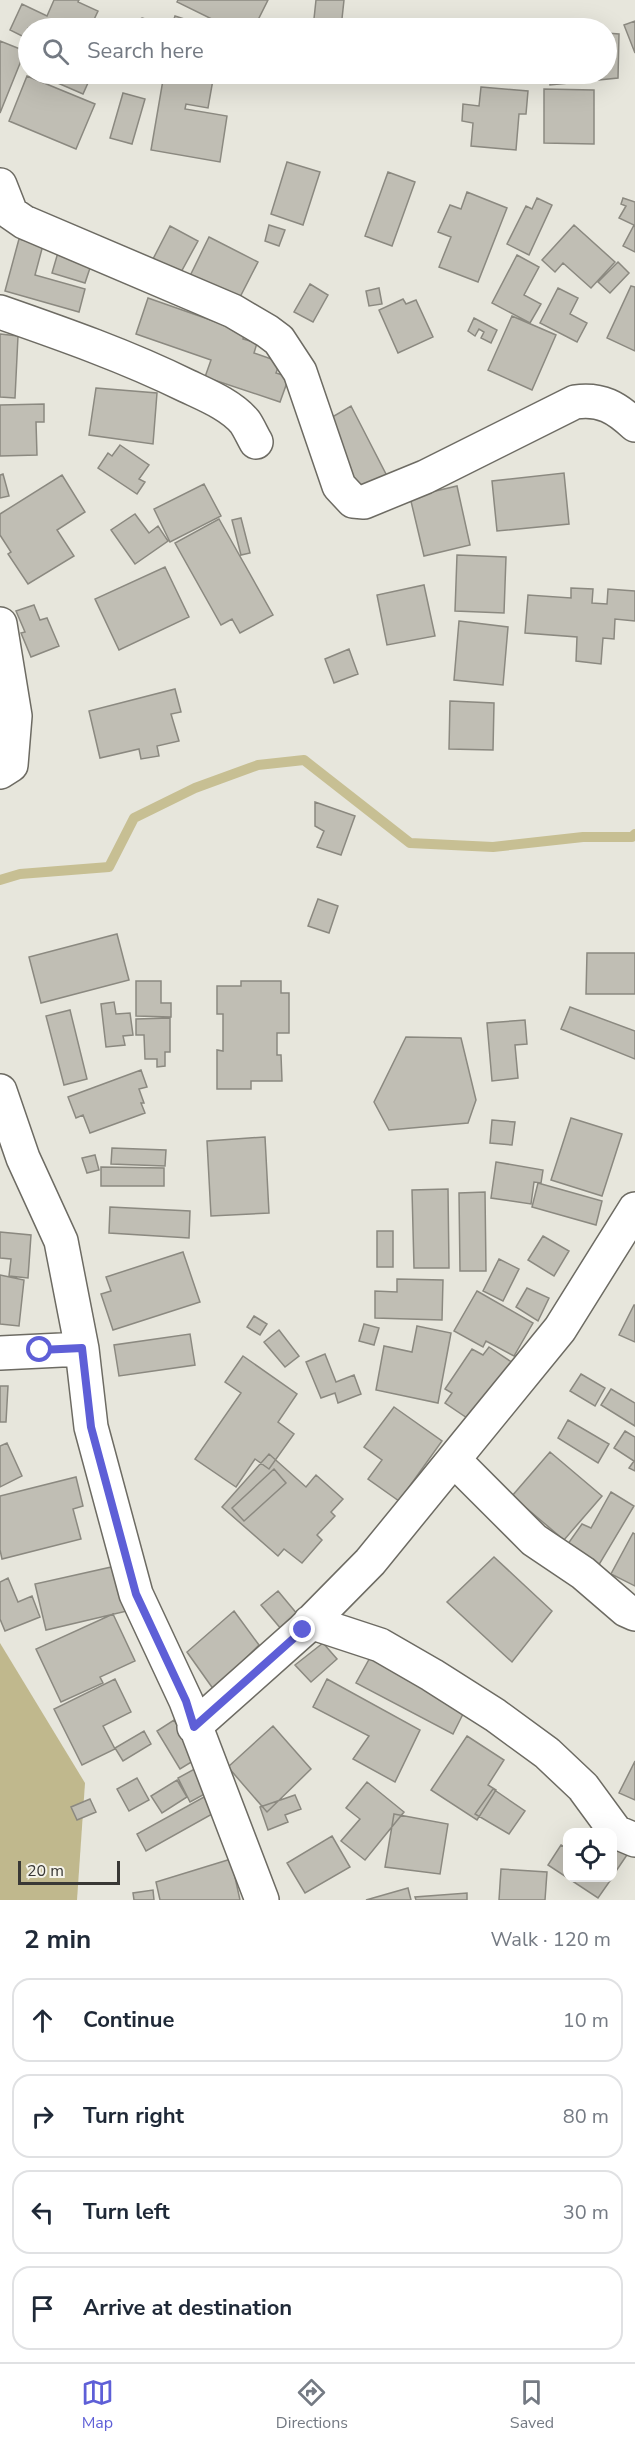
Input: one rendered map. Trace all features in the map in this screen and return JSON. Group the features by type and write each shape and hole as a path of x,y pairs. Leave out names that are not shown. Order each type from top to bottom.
{"street":[{"path":"0,185 11,213 24,222 233,311 279,340 300,372 339,486 353,501 364,502 425,477 575,402 589,400 614,407 635,425"},
{"path":"0,312 41,325 118,355 206,395 229,408 244,421 256,442"},
{"path":"0,624 15,716 11,765 0,772"},
{"path":"0,1091 23,1158 61,1241 82,1348 91,1427 136,1594 186,1701 194,1727 262,1900"},
{"path":"194,1727 310,1622 370,1562 560,1329 635,1209"},
{"path":"0,1353 82,1348"},
{"path":"454,1460 534,1540 583,1574 626,1610 635,1614"},
{"path":"310,1622 380,1645 495,1715 546,1753 583,1787 616,1832 635,1840"}],"shaded area":[{"path":"0,1643 85,1783 77,1900 0,1900"}],"building":[{"path":"54,0 79,0 78,2 98,11 95,18 18,18 18,34 10,30 22,4 47,16"},
{"path":"178,0 268,0 259,18 210,18 177,2"},
{"path":"316,0 344,0 342,18 314,18"},
{"path":"635,21 635,53 624,25"},
{"path":"617,34 619,34 617,78"},
{"path":"0,41 18,48 18,68 0,113"},
{"path":"24,84 46,84 95,104 76,149 9,121"},
{"path":"60,84 88,84 83,94"},
{"path":"162,84 212,84 208,108 186,104 185,109 227,116 220,162 151,150"},
{"path":"481,87 528,91 526,114 519,114 516,150 471,146 473,123 462,121 463,104 479,106"},
{"path":"544,89 594,90 594,144 544,143"},
{"path":"123,93 145,99 132,144 110,138"},
{"path":"287,162 320,172 303,225 271,214"},
{"path":"388,172 415,182 392,246 365,236"},
{"path":"467,192 507,208 478,282 439,267 451,237 438,232 450,205 461,209"},
{"path":"537,198 552,205 529,255 507,244 526,206 532,209"},
{"path":"623,198 635,202 635,252 623,246 634,225 619,218 626,206 621,204"},
{"path":"269,225 285,230 279,246 265,241"},
{"path":"574,225 615,262 591,288 563,263 555,272 542,260"},
{"path":"170,226 198,241 180,274 153,259"},
{"path":"209,237 258,262 238,301 190,276"},
{"path":"19,239 43,245 35,275 85,289 79,312 5,291"},
{"path":"59,249 93,259 85,283 52,273"},
{"path":"517,255 539,267 524,295 541,304 530,323 492,303"},
{"path":"618,262 629,273 610,293 598,282"},
{"path":"310,284 328,295 313,322 294,312"},
{"path":"631,286 635,287 635,351 607,338"},
{"path":"379,288 382,304 369,306 366,291"},
{"path":"558,288 578,298 570,314 587,323 577,342 540,323"},
{"path":"148,298 245,332 243,339 257,343 254,353 280,362 276,373 289,377 280,402 205,377 211,360 136,334"},
{"path":"403,299 406,304 416,300 433,337 398,353 379,310"},
{"path":"512,316 556,335 532,390 488,370"},
{"path":"474,318 497,330 491,343 481,338 484,332 479,329 475,336 468,331"},
{"path":"0,334 18,336 15,398 0,397"},
{"path":"96,388 157,393 153,444 89,435"},
{"path":"44,404 44,422 36,422 37,455 0,456 0,405"},
{"path":"351,406 388,478 362,492 322,423"},
{"path":"120,445 149,465 139,479 145,482 137,494 98,468 108,453 112,456"},
{"path":"564,473 569,524 497,531 492,481"},
{"path":"3,474 9,496 0,498 0,475"},
{"path":"62,475 85,512 57,530 74,556 28,584 8,554 11,552 0,535 0,514"},
{"path":"204,484 221,516 170,542 154,509"},
{"path":"457,486 470,545 424,556 410,497"},
{"path":"135,514 149,533 158,526 168,541 135,564 111,530"},
{"path":"241,518 250,553 241,555 232,520"},
{"path":"219,519 273,615 240,633 232,619 221,625 175,543"},
{"path":"457,555 506,557 504,613 455,611"},
{"path":"165,567 189,617 119,650 95,599"},
{"path":"424,585 435,636 387,645 377,595"},
{"path":"571,588 593,589 592,603 607,604 608,589 635,591 635,621 615,619 614,639 603,638 601,664 576,661 577,637 525,633 528,595 571,598"},
{"path":"34,605 40,620 47,618 59,646 31,657 21,633 25,632 16,611"},
{"path":"459,621 508,627 503,685 454,680"},
{"path":"349,649 358,674 334,683 325,659"},
{"path":"175,689 181,712 171,714 179,741 157,746 159,756 141,759 139,749 100,758 89,711"},
{"path":"450,701 494,703 493,750 449,749"},
{"path":"315,802 355,816 341,855 317,847 324,831 315,826"},
{"path":"318,899 338,906 329,933 308,926"},
{"path":"117,934 129,980 41,1003 29,957"},
{"path":"587,953 635,953 635,994 586,994"},
{"path":"136,981 161,981 161,1003 171,1003 171,1017 136,1016"},
{"path":"241,981 281,981 281,993 289,993 289,1033 277,1033 277,1055 281,1055 282,1081 251,1081 251,1089 217,1089 217,1050 223,1051 223,1014 217,1014 217,986 241,986"},
{"path":"114,1002 116,1014 130,1013 133,1035 123,1036 125,1045 106,1047 101,1004"},
{"path":"570,1007 635,1031 635,1059 561,1029"},
{"path":"70,1010 87,1079 64,1085 46,1016"},
{"path":"170,1018 170,1052 165,1052 165,1066 157,1067 157,1059 145,1059 144,1035 136,1035 136,1019"},
{"path":"525,1020 527,1044 515,1045 518,1078 492,1081 487,1023"},
{"path":"406,1037 461,1038 476,1100 468,1123 389,1130 374,1102"},
{"path":"141,1070 147,1087 139,1089 145,1113 90,1133 83,1115 76,1118 68,1097"},
{"path":"571,1118 622,1134 602,1196 551,1180"},
{"path":"492,1120 515,1122 512,1145 490,1143"},
{"path":"265,1137 269,1213 211,1216 207,1141"},
{"path":"112,1148 166,1150 165,1166 111,1164"},
{"path":"95,1155 99,1170 87,1173 82,1158"},
{"path":"496,1162 543,1170 541,1183 534,1182 531,1204 491,1198"},
{"path":"101,1167 164,1168 164,1186 101,1186"},
{"path":"538,1183 602,1201 596,1225 532,1207"},
{"path":"448,1189 449,1268 414,1268 412,1190"},
{"path":"485,1192 486,1271 460,1271 459,1193"},
{"path":"110,1207 190,1211 189,1238 109,1233"},
{"path":"377,1231 393,1231 393,1267 377,1267"},
{"path":"0,1232 31,1235 28,1278 9,1276 11,1259 0,1258"},
{"path":"543,1236 569,1251 554,1276 528,1260"},
{"path":"183,1252 200,1302 113,1330 101,1294 111,1291 106,1277"},
{"path":"499,1259 519,1269 503,1301 483,1291"},
{"path":"0,1275 24,1280 19,1326 0,1324"},
{"path":"397,1279 443,1280 442,1320 375,1318 375,1291 397,1292"},
{"path":"527,1288 549,1298 538,1321 516,1307"},
{"path":"477,1291 533,1323 514,1356 486,1341 483,1347 454,1331"},
{"path":"635,1305 635,1342 619,1335"},
{"path":"254,1316 267,1324 260,1335 247,1327"},
{"path":"364,1324 379,1328 374,1345 359,1341"},
{"path":"417,1326 451,1333 438,1403 376,1390 384,1346 412,1352"},
{"path":"279,1330 299,1356 285,1367 264,1342"},
{"path":"190,1334 195,1365 119,1376 114,1345"},
{"path":"489,1347 516,1365 476,1424 445,1403 452,1393 445,1389 472,1349 483,1355"},
{"path":"325,1354 336,1382 354,1375 361,1394 338,1403 335,1393 321,1398 306,1362"},
{"path":"243,1356 297,1394 278,1422 294,1434 269,1469 255,1459 236,1487 195,1459 241,1393 225,1382"},
{"path":"581,1374 605,1388 595,1406 570,1391"},
{"path":"0,1386 8,1386 6,1422 0,1422"},
{"path":"611,1389 635,1403 635,1426 601,1405"},
{"path":"394,1407 442,1441 399,1501 368,1479 382,1460 364,1447"},
{"path":"568,1420 609,1444 598,1463 558,1438"},
{"path":"625,1431 635,1437 635,1471 629,1468 634,1461 614,1448"},
{"path":"7,1443 22,1476 0,1487 0,1446"},
{"path":"550,1452 602,1496 564,1540 512,1496"},
{"path":"269,1454 306,1487 316,1475 343,1499 331,1512 335,1516 317,1535 322,1540 302,1563 284,1549 278,1556 222,1507"},
{"path":"274,1469 286,1483 244,1521 232,1508"},
{"path":"76,1477 83,1506 73,1509 81,1539 2,1559 0,1496"},
{"path":"611,1492 634,1506 597,1568 565,1548 582,1524 591,1528"},
{"path":"633,1533 635,1534 635,1586 611,1574"},
{"path":"494,1557 552,1611 512,1662 447,1602"},
{"path":"116,1566 127,1611 46,1630 35,1584"},
{"path":"8,1578 18,1602 32,1596 40,1617 5,1631 0,1619 0,1582"},
{"path":"278,1591 303,1621 282,1630 261,1605"},
{"path":"234,1611 259,1645 214,1690 187,1652"},
{"path":"113,1614 135,1661 100,1677 103,1683 61,1702 36,1649"},
{"path":"323,1643 337,1659 311,1682 295,1665"},
{"path":"372,1654 434,1687 431,1694 466,1708 453,1734 356,1683"},
{"path":"115,1679 131,1712 103,1726 115,1749 82,1765 54,1709"},
{"path":"327,1679 420,1730 395,1782 353,1759 369,1736 313,1707"},
{"path":"174,1720 198,1758 180,1769 157,1731"},
{"path":"273,1726 311,1769 267,1812 228,1767"},
{"path":"144,1731 151,1744 123,1761 115,1748"},
{"path":"467,1736 504,1760 488,1785 496,1790 477,1820 431,1790"},
{"path":"635,1761 635,1800 619,1793"},
{"path":"200,1766 212,1790 190,1802 178,1778"},
{"path":"137,1778 149,1800 129,1811 117,1789"},
{"path":"177,1780 187,1797 162,1813 151,1796"},
{"path":"367,1782 404,1812 365,1860 341,1841 360,1819 346,1808"},
{"path":"493,1789 525,1811 509,1834 475,1814"},
{"path":"295,1795 301,1809 285,1815 288,1822 268,1830 260,1807"},
{"path":"204,1797 214,1813 146,1851 137,1834"},
{"path":"90,1799 96,1812 77,1820 71,1807"},
{"path":"394,1814 448,1824 440,1874 385,1867"},
{"path":"332,1836 350,1867 305,1893 287,1863"},
{"path":"617,1844 629,1852 617,1870"},
{"path":"561,1845 563,1846 563,1875 548,1865"},
{"path":"231,1859 240,1900 160,1900 156,1882"},
{"path":"501,1869 547,1872 545,1900 499,1900"},
{"path":"574,1882 609,1882 598,1898"},
{"path":"408,1888 411,1900 366,1900"},
{"path":"153,1890 154,1900 134,1900 133,1893"},
{"path":"467,1893 467,1900 416,1900 415,1897"}],"waterway":[{"path":"0,880 20,874 109,867 134,818 195,788 258,765 304,760 410,843 493,847 583,837 632,837 635,834"}],"route":[{"path":"40,1350 82,1348 91,1427 136,1594 186,1701 194,1727 303,1630"}]}
